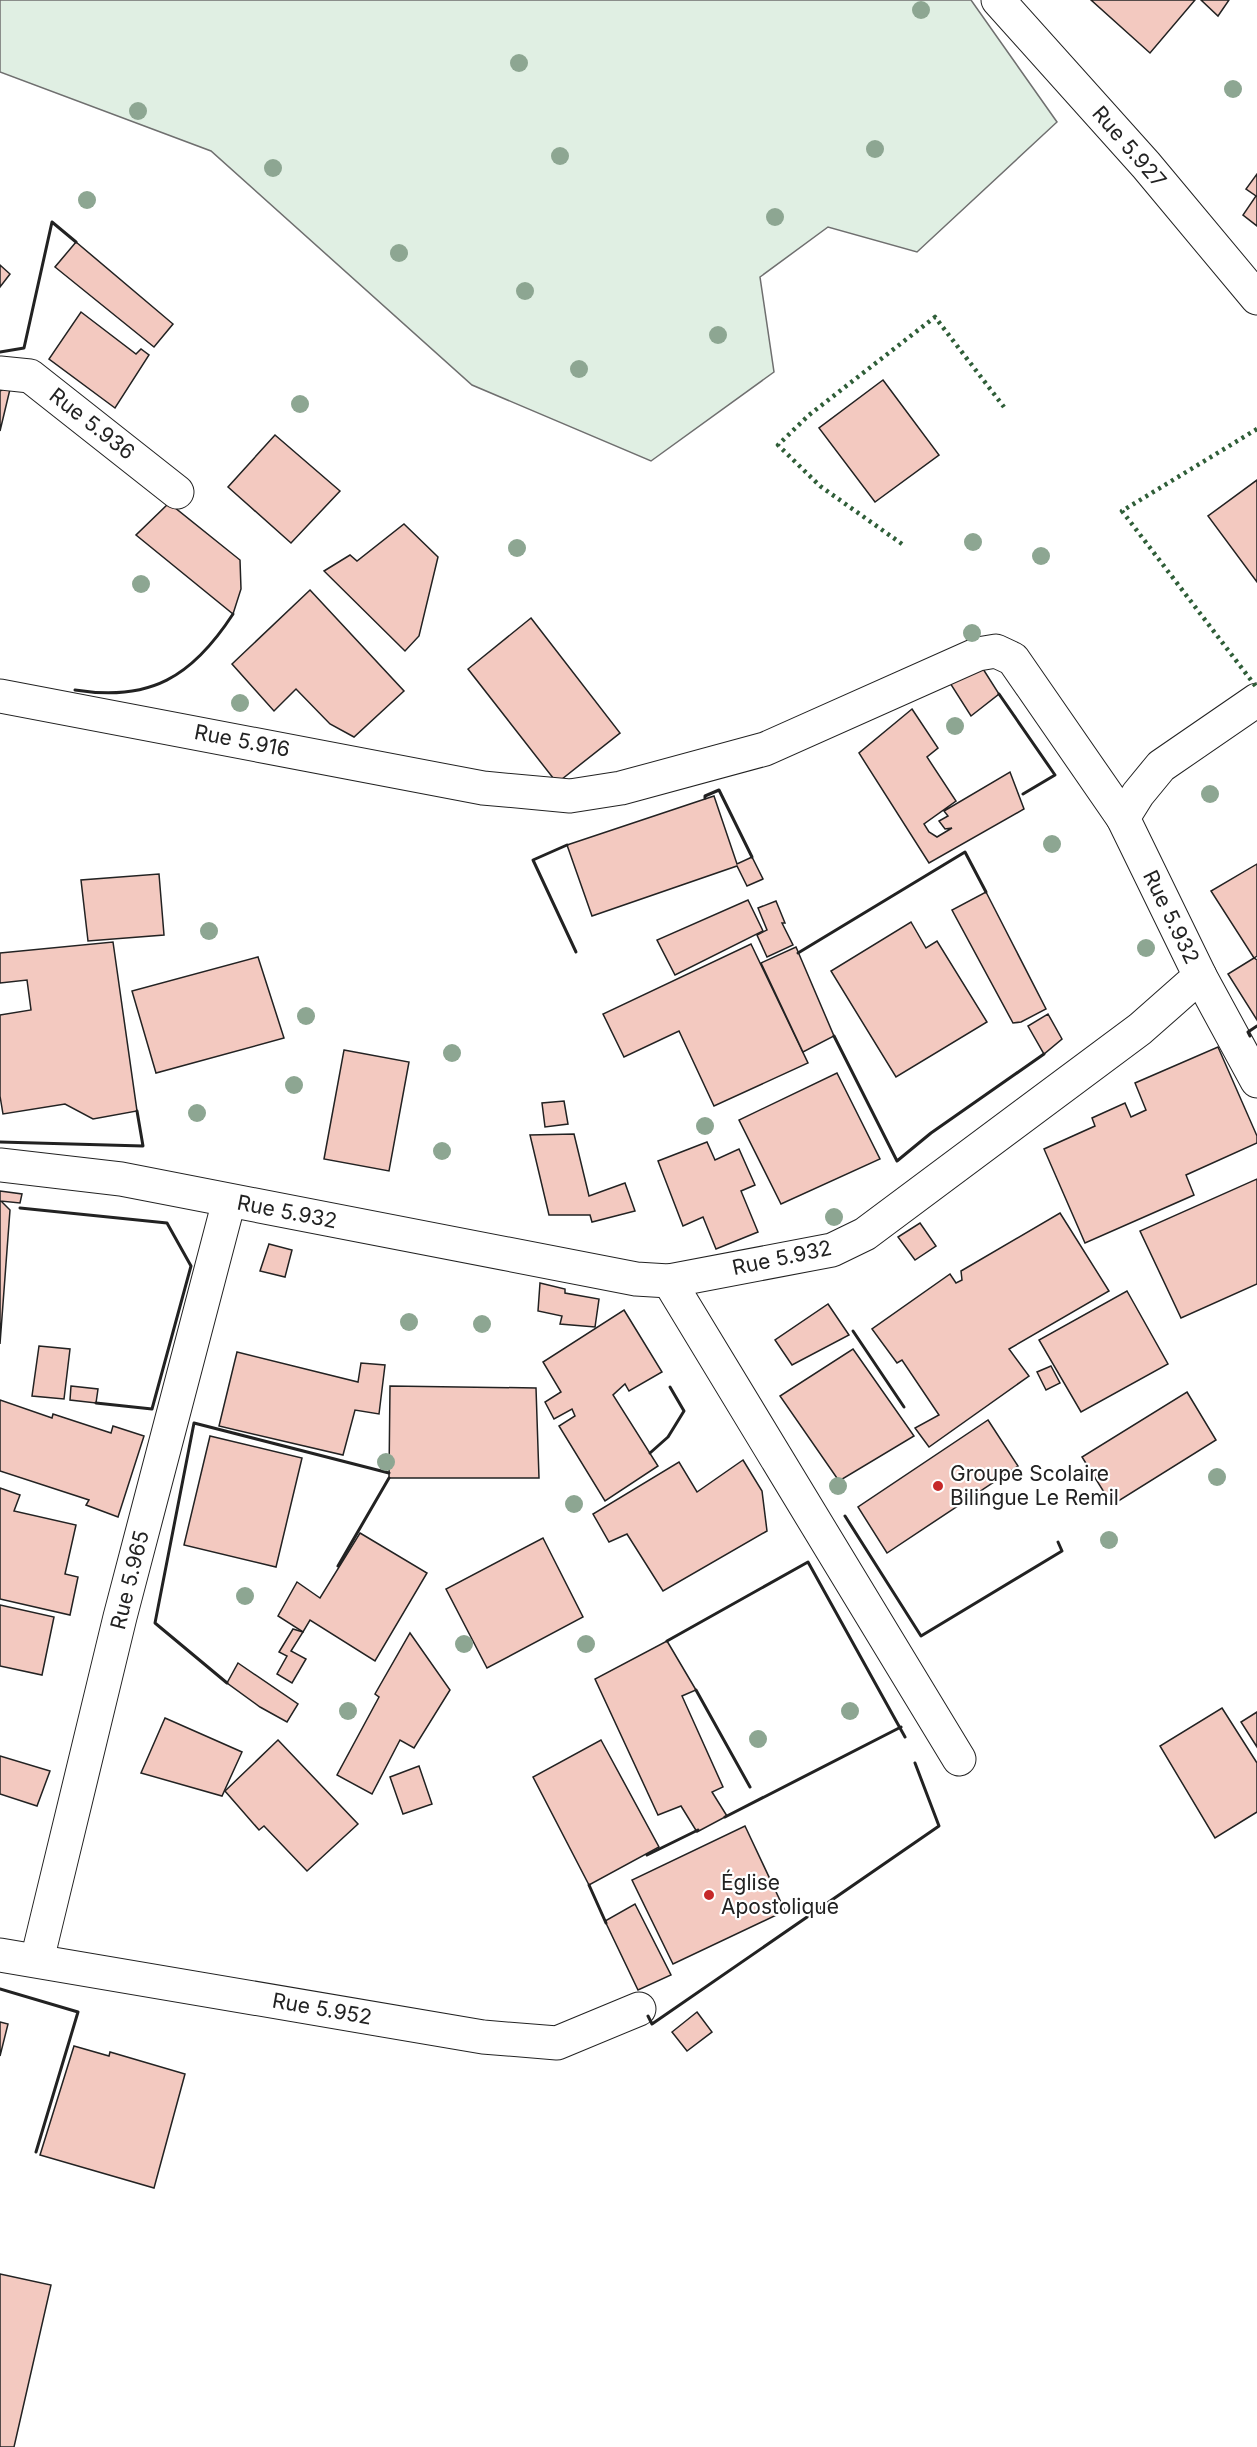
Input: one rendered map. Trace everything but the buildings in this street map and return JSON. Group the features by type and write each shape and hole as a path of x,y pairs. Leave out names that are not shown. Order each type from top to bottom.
{"street":[{"name":"Rue 5.927","path":"998,0 1146,165 1257,298"},
{"name":"Rue 5.936","path":"0,373 30,376 177,492"},
{"name":"Rue 5.916","path":"0,696 483,788 570,796 621,788 765,749 978,654 996,651 1013,659 1123,818"},
{"path":"1123,818 1138,794 1161,766 1257,700"},
{"name":"Rue 5.932","path":"0,1165 121,1179 625,1277 669,1281 832,1250 865,1234 1140,1029 1200,976 1123,818"},
{"path":"1200,976 1257,1082"},
{"name":"Rue 5.965","path":"37,1960 120,1617 229,1201"},
{"path":"669,1281 959,1759"},
{"name":"Rue 5.952","path":"0,1955 493,2038 557,2043 639,2009"}],"green space":[{"path":"0,0 971,0 1057,122 917,252 828,227 760,277 774,372 651,461 472,385 211,151 0,72"}],"hedge":[{"path":"902,544 820,486 778,445 809,415 935,317 1004,407"},
{"path":"1257,429 1122,511 1257,688"}],"wall":[{"path":"0,352 24,348 52,222 76,242"},
{"path":"75,690 102,693 126,692 147,688 167,680 185,669 202,654 233,614"},
{"path":"999,694 1055,775 1023,794"},
{"path":"705,798 719,790 752,857"},
{"path":"567,845 533,860 576,952"},
{"path":"798,953 965,852 986,892"},
{"path":"1250,1036 1248,1032 1257,1026"},
{"path":"834,1036 897,1161 931,1133 1044,1054"},
{"path":"0,1142 143,1146 137,1111"},
{"path":"20,1208 167,1223 191,1266 152,1409 96,1403"},
{"path":"853,1331 904,1407"},
{"path":"650,1453 668,1437 684,1411 670,1387"},
{"path":"227,1683 155,1623 194,1423 389,1473"},
{"path":"338,1566 389,1478"},
{"path":"845,1516 921,1636 1062,1551 1058,1542"},
{"path":"667,1641 808,1562 905,1737"},
{"path":"696,1690 750,1787"},
{"path":"725,1817 901,1727"},
{"path":"648,2016 652,2024 939,1826 915,1763"},
{"path":"647,1855 698,1830"},
{"path":"589,1885 606,1923"},
{"path":"0,1989 78,2012 36,2152"}],"place":[{"name":"Groupe Scolaire Bilingue Le Remil","path":"938,1486"},
{"name":"Église Apostolique","path":"709,1895"}]}
